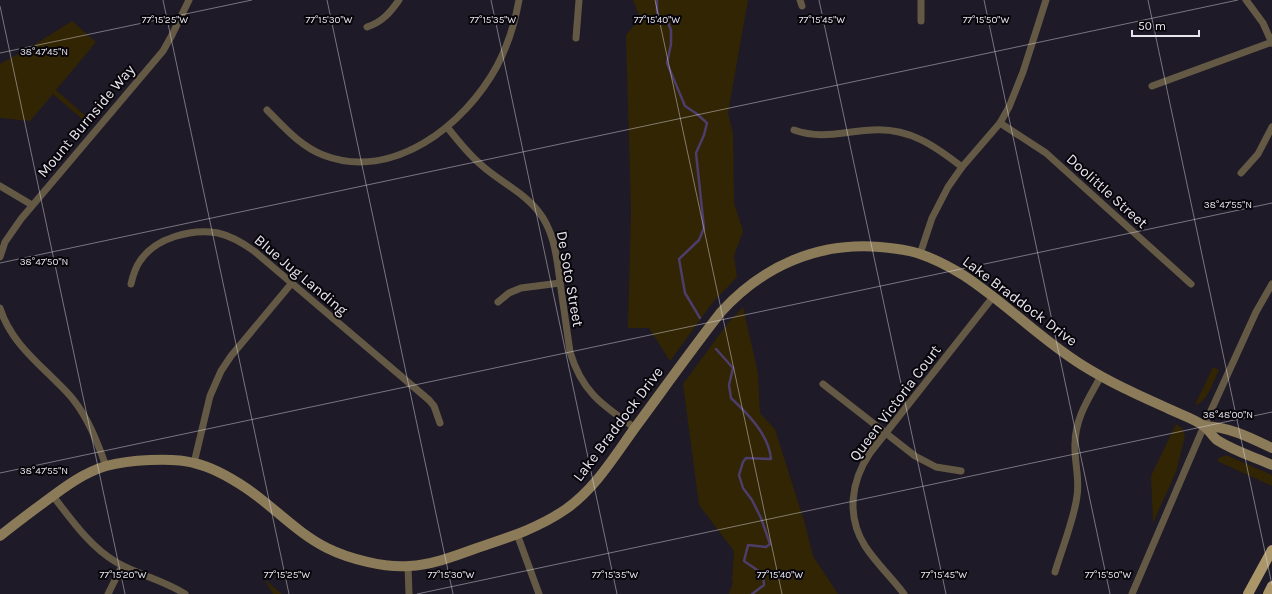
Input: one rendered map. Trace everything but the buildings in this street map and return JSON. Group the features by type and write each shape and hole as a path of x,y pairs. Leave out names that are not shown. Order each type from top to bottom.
{"main road":[{"path":"1248,594 1272,550"},
{"path":"1268,594 1272,586"}],"street":[{"name":"Mount Burnside Way","path":"0,257 5,242 32,206 163,51 189,0"},
{"path":"367,27 378,23 386,17 400,0"},
{"path":"267,110 291,134 309,148 322,155 351,162 372,162 393,157 417,146 447,127 474,99 497,67 511,33 519,0"},
{"path":"576,38 579,0"},
{"path":"921,0 921,21"},
{"path":"920,254 937,206 948,187 962,167 1000,123 1010,107 1046,0"},
{"path":"1152,86 1272,43 1263,23 1246,0"},
{"name":"Doolittle Street","path":"1000,123 1046,153 1191,284"},
{"name":"De Soto Street","path":"447,127 468,153 486,169 519,193 538,211 548,226 553,240 570,352 579,377 598,400 635,428"},
{"path":"1241,173 1258,154 1272,127"},
{"path":"794,130 806,135 819,136 873,130 909,134 929,143 962,167"},
{"path":"0,186 32,206"},
{"name":"Blue Jug Landing","path":"131,284 134,272 140,261 150,250 170,238 194,232 212,232 235,239 254,251 429,400 434,406 440,423"},
{"name":"Lake Braddock Drive","path":"1,533 69,484 106,466 147,460 164,460 194,463 220,473 246,488 302,533 330,550 348,557 364,561 408,566 449,558 517,534 547,521 566,509 577,500 606,469 721,312 742,291 765,274 801,257 837,248 888,248 920,254 962,275 1065,353 1100,376 1204,426 1216,439 1272,465"},
{"path":"498,302 510,293 521,288 560,283"},
{"path":"194,463 210,396 220,371 291,284"},
{"path":"1132,594 1204,426 1256,312 1272,284"},
{"name":"Queen Victoria Court","path":"904,594 865,546 856,526 853,506 853,492 864,461 993,297"},
{"path":"0,308 3,318 17,341 72,398 83,413 95,435 106,466"},
{"path":"1055,572 1077,497 1078,476 1074,445 1077,426 1083,409 1100,376"},
{"path":"823,384 927,463 946,469 961,471"},
{"name":"Lake Braddock Drive","path":"1204,426 1218,426 1234,430 1272,448"},
{"path":"53,496 74,524 96,547 114,561 122,566 165,583 185,594"},
{"path":"517,534 539,594"},
{"path":"108,594 122,566"},
{"path":"408,566 409,594"}],"shaded area":[{"path":"633,0 748,0 728,113 733,133 734,203 743,231 734,256 737,277 713,302 670,361 649,328 628,328 631,210 626,35 640,18"},
{"path":"72,21 96,42 56,90 90,120 88,124 53,94 30,121 0,118 0,64"},
{"path":"743,307 758,373 760,413 775,429 805,524 813,556 838,594 729,594 733,582 734,551 699,505 683,384 728,323"},
{"path":"1213,367 1219,370 1207,396 1195,405"},
{"path":"1176,424 1182,428 1185,436 1176,472 1153,523 1151,476"},
{"path":"1226,455 1272,475 1272,486 1217,461 1219,458"},
{"path":"264,579 282,594 273,594"}],"waterway":[{"path":"657,0 657,12 660,20 667,20 671,30 671,44 667,63 685,106 707,123 704,135 696,153 704,228 699,240 679,259 685,293 700,318"},
{"path":"716,349 733,368 729,385 731,398 751,418 762,433 771,459 746,458 743,462 739,475 743,488 752,500 761,518 770,544 766,547 748,545 744,561 763,574 764,585 752,594"}]}
